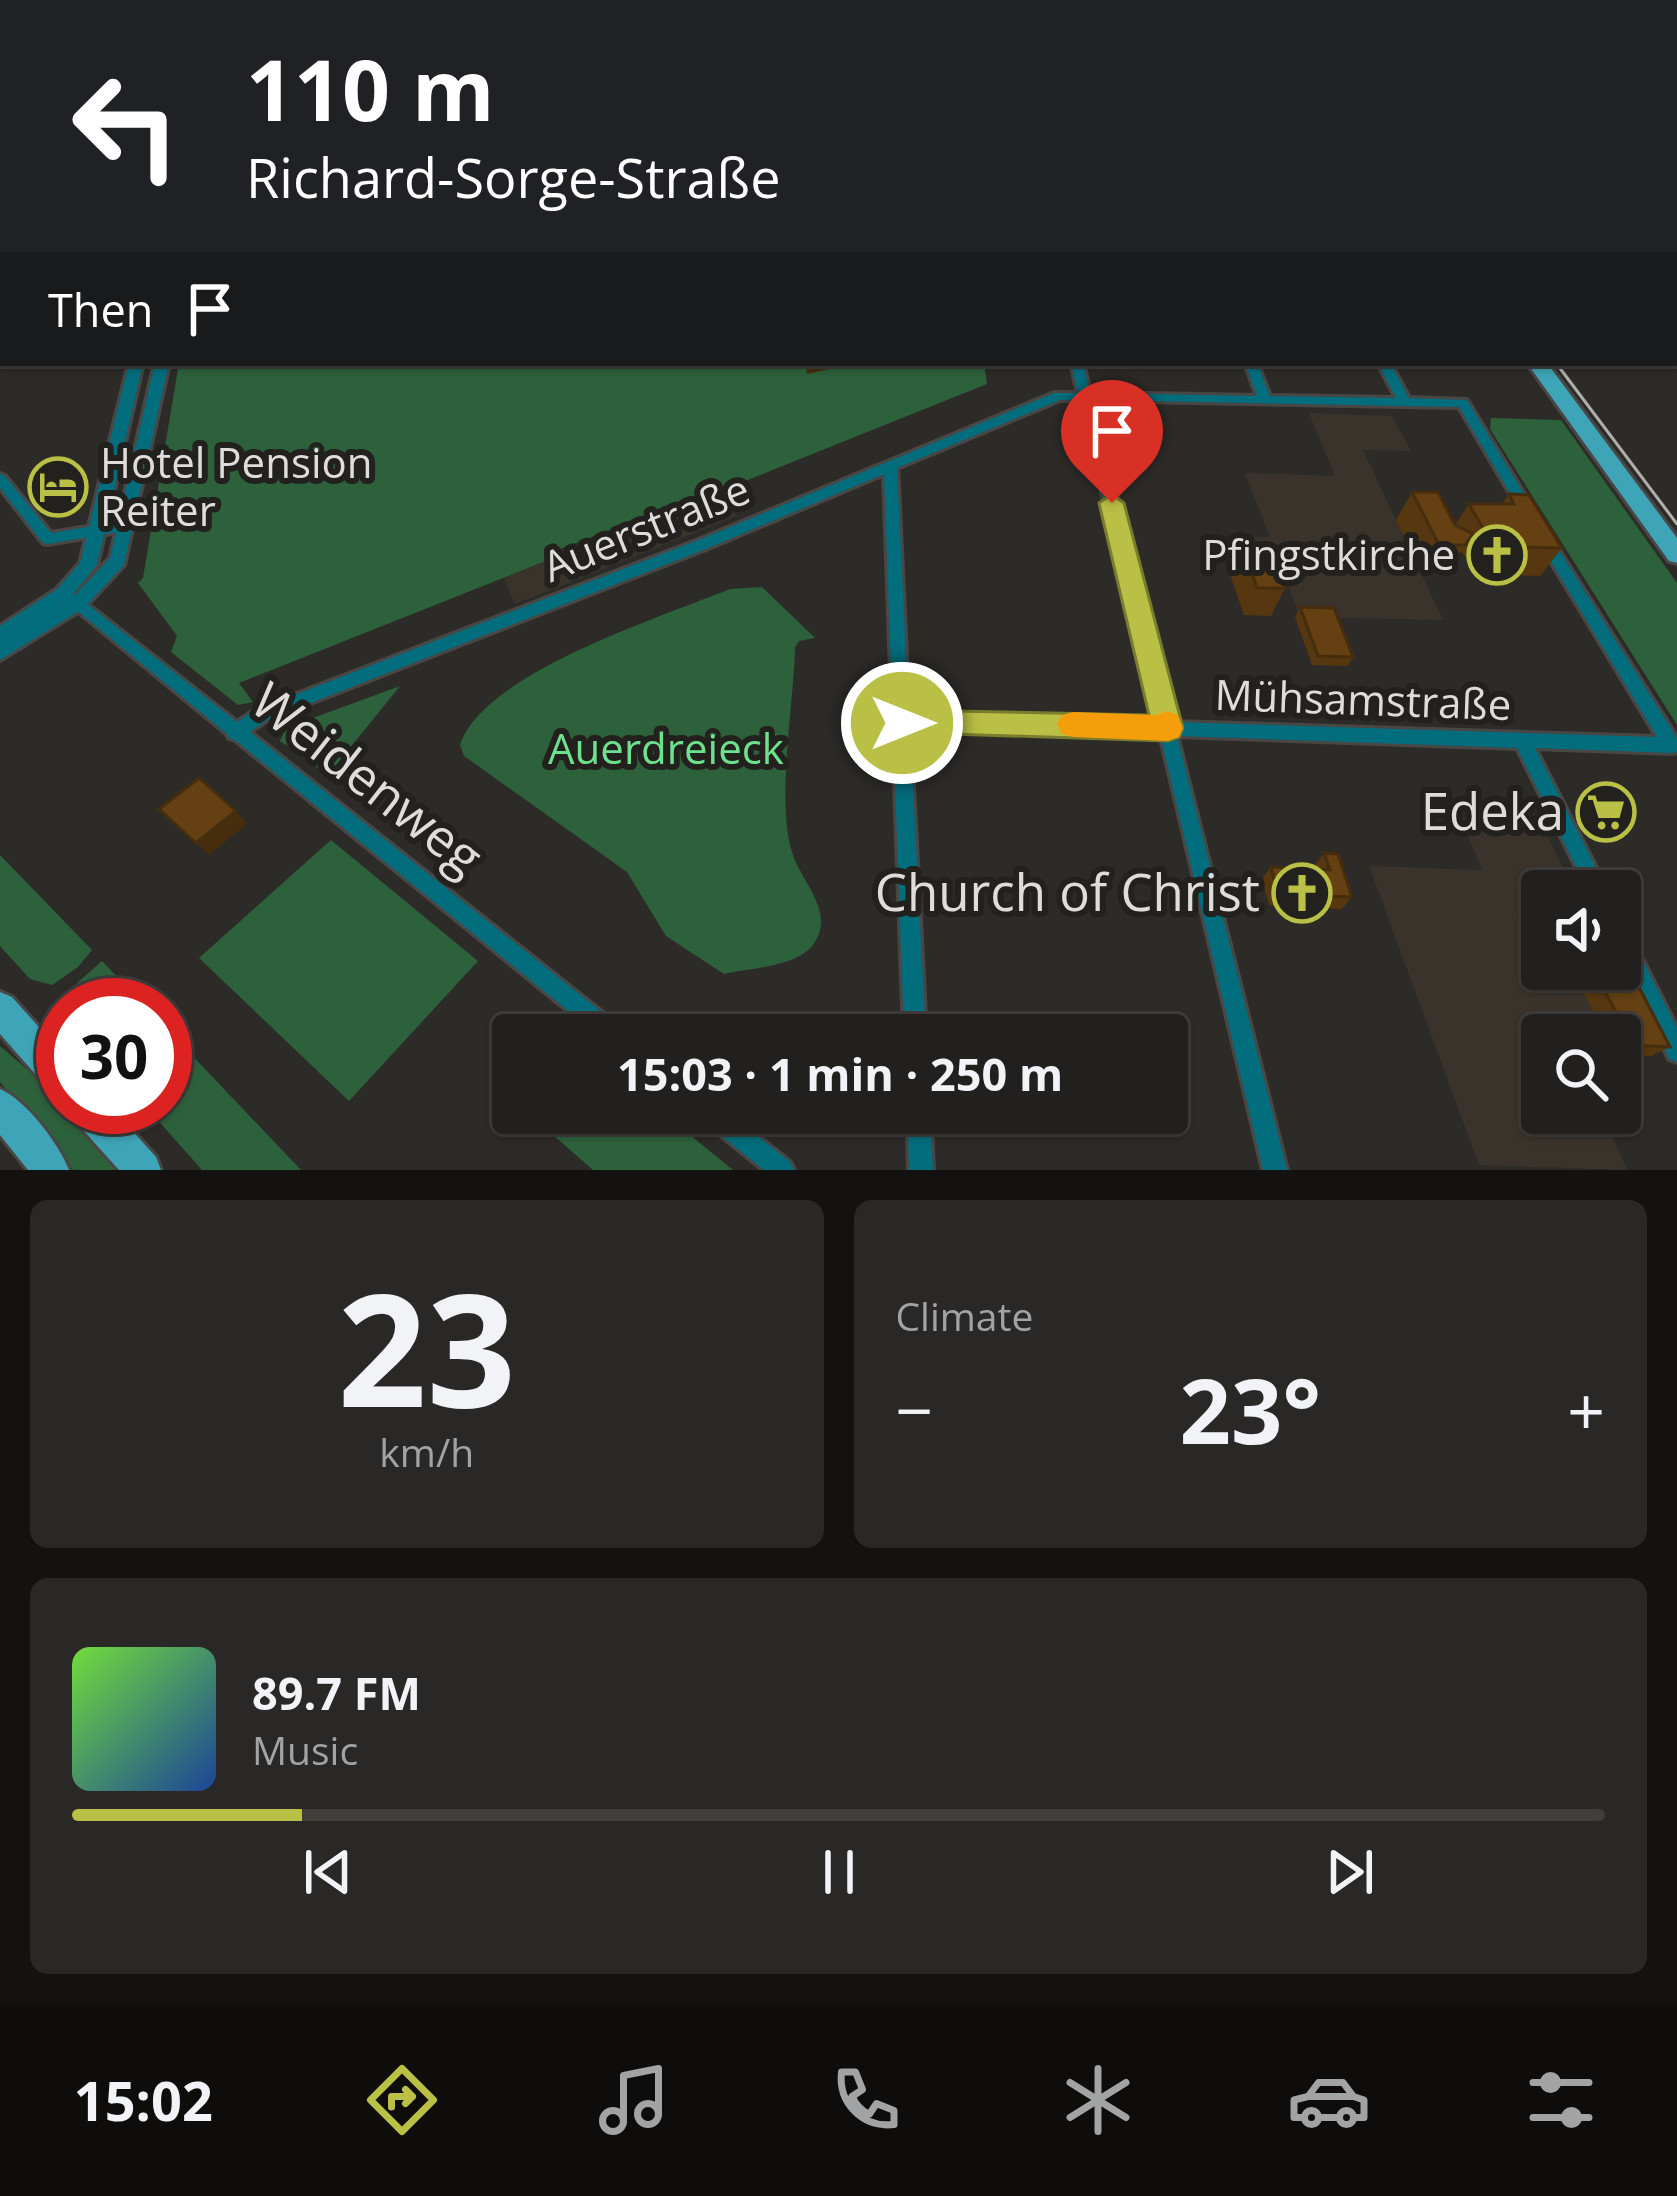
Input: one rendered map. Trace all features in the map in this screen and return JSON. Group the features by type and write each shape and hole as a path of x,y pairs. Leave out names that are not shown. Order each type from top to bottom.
{"main road":[{"path":"1539,366 1677,555"},
{"path":"0,1010 36,1050"},
{"path":"0,1107 51,1170"},
{"path":"111,1134 142,1170"}],"street":[{"path":"0,634 70,599 88,565 135,366"},
{"path":"0,652 118,560 161,366"},
{"path":"1078,366 1276,1170"},
{"path":"1252,366 1265,399"},
{"path":"1386,366 1405,403"},
{"name":"Auerstraße","path":"235,733 261,715 890,468 1058,396 1085,394 1463,403 1674,745"},
{"path":"890,468 914,1014"},
{"path":"0,479 48,539 129,525"},
{"name":"Weidenweg","path":"70,599 588,1014"},
{"name":"Mühsamstraße","path":"902,723 1674,745"},
{"path":"1523,742 1587,870"},
{"path":"1641,978 1677,1051"},
{"path":"737,1134 782,1170"},
{"path":"920,1134 921,1170"}],"shaded area":[{"path":"1309,413 1392,416 1411,451 1363,450 1443,620 1300,617 1285,578 1278,570 1265,569 1253,537 1270,537 1245,473 1335,476"},
{"path":"719,492 737,516 515,604 504,578 545,562 543,556"},
{"path":"1463,823 1542,825 1564,870 1521,870 1521,917 1517,917 1521,990 1618,990 1630,1014 1521,1014 1521,1134 1611,1134 1627,1170 1479,1165 1369,866 1482,870"},
{"path":"1641,1036 1651,1056 1641,1056"}],"green space":[{"path":"178,366 984,366 987,384 653,518 650,515 544,555 546,561 239,683 253,702 238,705 171,652 177,636 138,583 143,578"},
{"path":"1491,418 1561,420 1677,583 1677,725 1490,429"},
{"name":"Auerdreieck","path":"762,587 815,638 799,641 795,647 786,806 792,852 815,898 821,922 812,946 795,958 724,974 666,936 627,872 464,756 460,745 475,719 502,694 578,650 730,589"},
{"path":"400,686 328,775 280,741 286,728"},
{"path":"331,840 478,961 349,1101 199,958"},
{"path":"0,855 92,950 62,978 36,981 0,946"},
{"path":"102,961 118,978 83,978"},
{"path":"0,1046 36,1077 36,1125 0,1082"},
{"path":"192,1055 301,1170 202,1170 170,1134 192,1134"},
{"path":"43,1134 88,1134 119,1170 73,1170"},
{"path":"552,1134 689,1134 733,1170 593,1170"}],"building":[{"path":"1412,492 1438,492 1455,525 1473,534 1465,545 1439,545"},
{"path":"1509,494 1529,495 1562,548 1507,547 1502,537 1491,537 1484,530 1469,504 1514,504"},
{"path":"1244,549 1270,550 1285,588 1257,588"},
{"path":"1300,607 1334,608 1353,657 1318,656"},
{"path":"199,778 236,811 196,843 159,809"},
{"path":"1324,853 1338,854 1352,897 1278,894 1271,867 1330,870"},
{"path":"1604,990 1641,990 1670,1047 1641,1046 1641,1014 1612,1014 1616,1012"}],"tram line":[{"path":"1558,366 1677,524"}],"slow traffic":[{"path":"1073,724 1168,728 1167,724"}],"place":[{"name":"Hotel Pension Reiter","path":"58,487"},
{"name":"Pfingstkirche","path":"1497,555"},
{"name":"Edeka","path":"1606,812"},
{"name":"Church of Christ","path":"1302,893"}],"route":[{"path":"902,723 1168,728 1112,503"}]}
